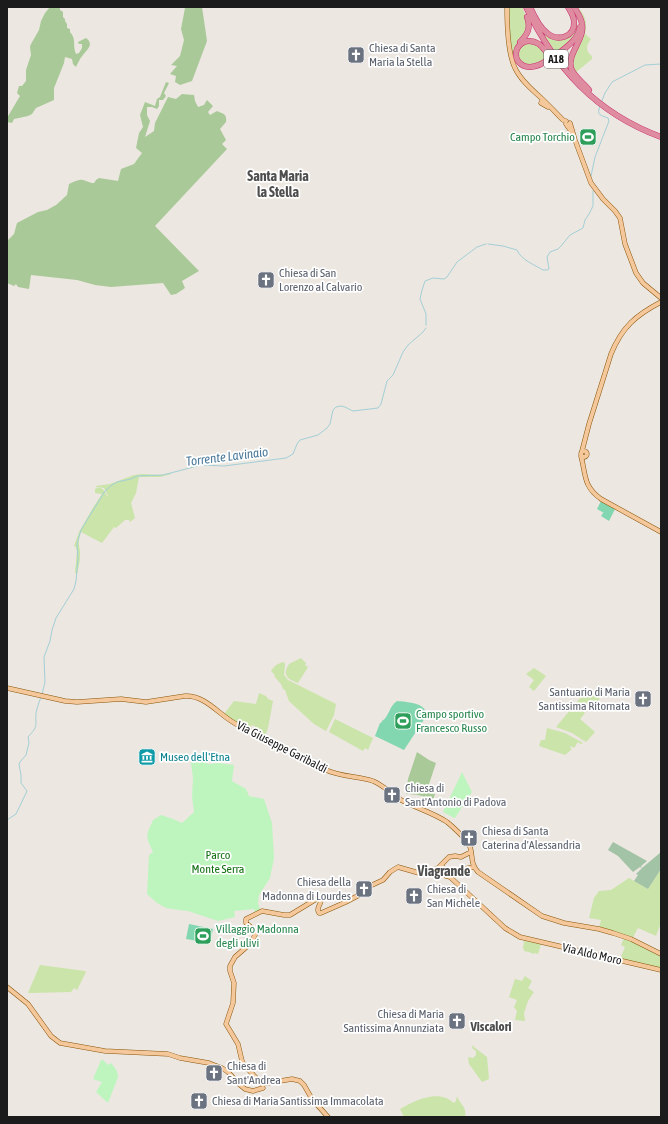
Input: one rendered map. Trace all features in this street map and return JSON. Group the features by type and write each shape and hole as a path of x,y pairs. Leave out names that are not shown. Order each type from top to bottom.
{"highway":[{"path":"527,7 545,32 560,38 569,34 574,27 572,7"},
{"path":"527,7 529,27 526,35 516,47 515,54 516,60 522,66 530,69 538,67 572,43 579,32 580,26 572,7"},
{"name":"A18","path":"527,7 536,28 547,47 558,62 581,84 601,102 630,122 661,135"},
{"name":"A18","path":"527,7 553,52 571,74 601,102"},
{"path":"572,7 580,19 582,28 570,59 570,66 575,76 588,90"},
{"path":"549,59 535,66 526,67 521,64 516,55 520,45 525,41 538,43 574,82 581,84"}],"main road":[{"path":"507,8 509,50 517,72 543,102 567,123 575,140 588,179 597,192 618,215 621,222 625,244 636,273 643,283 660,299 653,306 633,320 624,330 616,343 611,354 589,424 585,440 583,465 586,482 595,495 661,532"},
{"name":"Via Giuseppe Garibaldi","path":"7,688 77,702 121,699 144,702 185,696 197,698 205,702 235,724 259,734 294,755 328,771 374,782 400,799 445,821 468,843 474,867"},
{"path":"261,1085 244,1065 238,1044 226,1024 232,1005 234,983 230,968 231,964 235,957 255,938 255,932 246,921 247,918 263,910 290,915 318,898 321,901 318,907 318,913 321,913 363,893 368,887 383,880 390,872 398,867 422,873 440,866 448,858 461,857 471,852"},
{"name":"Via Aldo Moro","path":"440,866 446,876 450,877 505,928 523,939 661,970"},
{"path":"450,877 459,870 474,867 484,876 542,916 564,923 595,928 613,933 631,939 661,954"},
{"path":"7,987 28,1004 50,1036 57,1041 105,1051 168,1054 180,1058 209,1063 225,1070 242,1087 251,1091 261,1090 261,1085"},
{"path":"261,1085 292,1079 300,1081 328,1117"}],"green space":[{"path":"50,7 60,7 60,10 63,12 63,17 67,24 67,28 70,29 74,40 76,54 79,53 82,48 82,44 79,44 78,42 86,38 90,44 76,67 73,64 72,59 65,57 54,88 54,100 36,108 32,114 28,116 14,119 12,123 7,122 7,118 20,96 17,93 19,86 22,86 26,81 26,70 31,55 31,44 39,30 45,13"},
{"path":"202,7 207,41 192,81 180,85 175,82 176,76 170,74 177,66 171,65 180,56 184,40 181,29 185,8"},
{"path":"509,7 522,7 529,27 515,47 514,57 512,59 510,47"},
{"path":"577,7 585,19 585,34 591,39 588,43 587,50 592,56 592,59 575,73 572,61 582,34"},
{"path":"576,18 577,29 575,33 569,42 556,53 541,30 546,34 567,36"},
{"path":"525,42 537,44 550,57 541,63 525,65 517,56 521,45"},
{"path":"166,82 169,83 164,93 166,96 163,100 159,100 159,106 157,109 147,107 147,115 150,121 145,137 154,131 155,123 168,97 176,99 182,94 194,95 198,107 204,105 207,100 213,106 208,112 210,115 217,111 226,117 226,122 220,129 226,140 222,144 227,149 155,226 199,271 182,281 185,288 176,294 171,295 163,283 111,287 95,285 77,280 31,275 29,289 18,287 16,284 14,286 7,283 7,241 14,234 17,223 56,205 67,195 69,184 76,181 83,180 94,183 99,178 118,181 121,169 134,164 142,153 136,148 139,133 143,127 140,115 145,102 155,106"},
{"path":"171,473 160,477 139,477 136,493 131,503 135,518 130,522 129,520 125,520 116,528 114,527 102,543 81,532 79,540 80,561 77,574 75,573 77,550 74,546 79,532 102,494 95,493 95,489 101,488 108,496 104,488 96,486 110,484 134,475 160,475"},
{"path":"601,501 615,509 609,521 601,516 604,513 597,509"},
{"path":"301,658 308,667 298,683 288,678 286,671 289,664"},
{"path":"284,662 284,675 288,680 336,704 334,715 326,731 314,724 289,701 285,690 271,671 276,665"},
{"path":"534,668 546,676 534,691 529,687 534,680 526,674"},
{"path":"587,690 600,698 596,703 587,704 581,709 585,713 580,719 595,732 586,742 572,733 556,727"},
{"path":"259,693 273,701 265,736 260,734 262,730 252,725 250,729 235,723 224,714 234,701 256,704"},
{"name":"Campo sportivo Francesco Russo","path":"397,701 417,704 425,709 426,713 425,718 404,750 375,736 380,723"},
{"path":"335,719 373,738 368,750 365,748 363,751 329,732"},
{"path":"547,728 565,733 583,743 581,744 578,742 574,748 571,746 570,748 572,749 565,755 539,746 541,740 545,740"},
{"path":"417,752 436,763 427,790 435,794 433,800 413,794 406,794 408,779"},
{"name":"Parco Monte Serra","path":"193,758 209,764 218,763 234,765 232,781 246,789 249,796 264,799 272,823 274,858 270,878 259,895 258,903 260,910 255,913 254,909 234,911 235,917 218,921 188,911 166,908 157,903 147,894 149,855 153,852 147,836 149,829 153,820 161,815 182,823 194,812 191,763"},
{"path":"462,772 472,792 454,818 443,812"},
{"path":"613,842 647,861 641,866 642,868 640,867 633,872 618,856 608,850"},
{"path":"661,852 661,869 648,889 634,881 638,875 636,874"},
{"path":"661,869 661,923 656,936 638,928 632,939 599,928 601,920 589,918 594,898 599,891 611,890 629,878 648,889"},
{"path":"189,924 213,929 210,943 186,939"},
{"path":"624,938 661,955 661,969 620,959 625,947 621,945"},
{"path":"524,941 541,944 538,954 524,951"},
{"path":"40,965 86,972 77,990 74,988 71,992 28,993"},
{"path":"525,976 532,981 528,988 534,992 528,1001 524,1013 525,1021 515,1020 517,1011 514,1007 517,1000 509,997 515,979 522,981"},
{"path":"473,1045 487,1057 489,1079 482,1082 469,1064 468,1057 473,1058 476,1055 476,1051 472,1048"},
{"path":"101,1060 108,1065 111,1063 118,1075 108,1103 96,1092 102,1082 93,1079"},
{"path":"435,1096 449,1099 454,1103 457,1096 465,1110 465,1117 404,1117 400,1109 416,1101"}],"waterway":[{"path":"601,103 612,82 645,65 661,64"},
{"path":"591,176 595,157 609,121 608,118 601,116 599,113 600,106"},
{"path":"488,244 517,250 519,254 528,262 543,270 549,269 547,257 550,252 558,249 570,235 583,228 585,220 593,206 593,191"},
{"path":"426,325 426,314 420,299 425,281 433,278 444,279 457,262 477,247 486,244"},
{"name":"Torrente Lavinaio","path":"42,694 45,682 44,657 50,641 52,630 56,618 74,589 76,581 78,559 77,544 81,530 105,491 117,482 137,476 163,475 201,465 224,466 286,458 293,454 300,440 318,435 327,428 330,424 333,410 336,407 341,406 353,411 378,408 381,404 387,381 393,375 403,352 408,345 426,328"},
{"name":"Torrente Lavinaio","path":"7,820 16,814 27,791 21,783 19,764 26,755 29,743 28,737 35,728 36,713 41,697"}],"place":[{"name":"Chiesa di Santa Maria la Stella","path":"356,55"},
{"name":"Campo Torchio","path":"588,137"},
{"name":"Chiesa di San Lorenzo al Calvario","path":"266,280"},
{"name":"Santuario di Maria Santissima Ritornata","path":"643,699"},
{"name":"Campo sportivo Francesco Russo","path":"403,721"},
{"name":"Museo dell'Etna","path":"147,757"},
{"name":"Chiesa di Sant'Antonio di Padova","path":"392,795"},
{"name":"Chiesa di Santa Caterina d'Alessandria","path":"469,838"},
{"name":"Chiesa della Madonna di Lourdes","path":"364,889"},
{"name":"Chiesa di San Michele","path":"414,896"},
{"name":"Villaggio Madonna degli ulivi","path":"203,936"},
{"name":"Chiesa di Maria Santissima Annunziata","path":"457,1021"},
{"name":"Chiesa di Sant'Andrea","path":"214,1073"},
{"name":"Chiesa di Maria Santissima Immacolata","path":"199,1101"}],"district":[{"name":"Santa Maria la Stella","path":"278,184"},
{"name":"Viagrande","path":"444,871"},
{"name":"Viscalori","path":"491,1026"}]}
